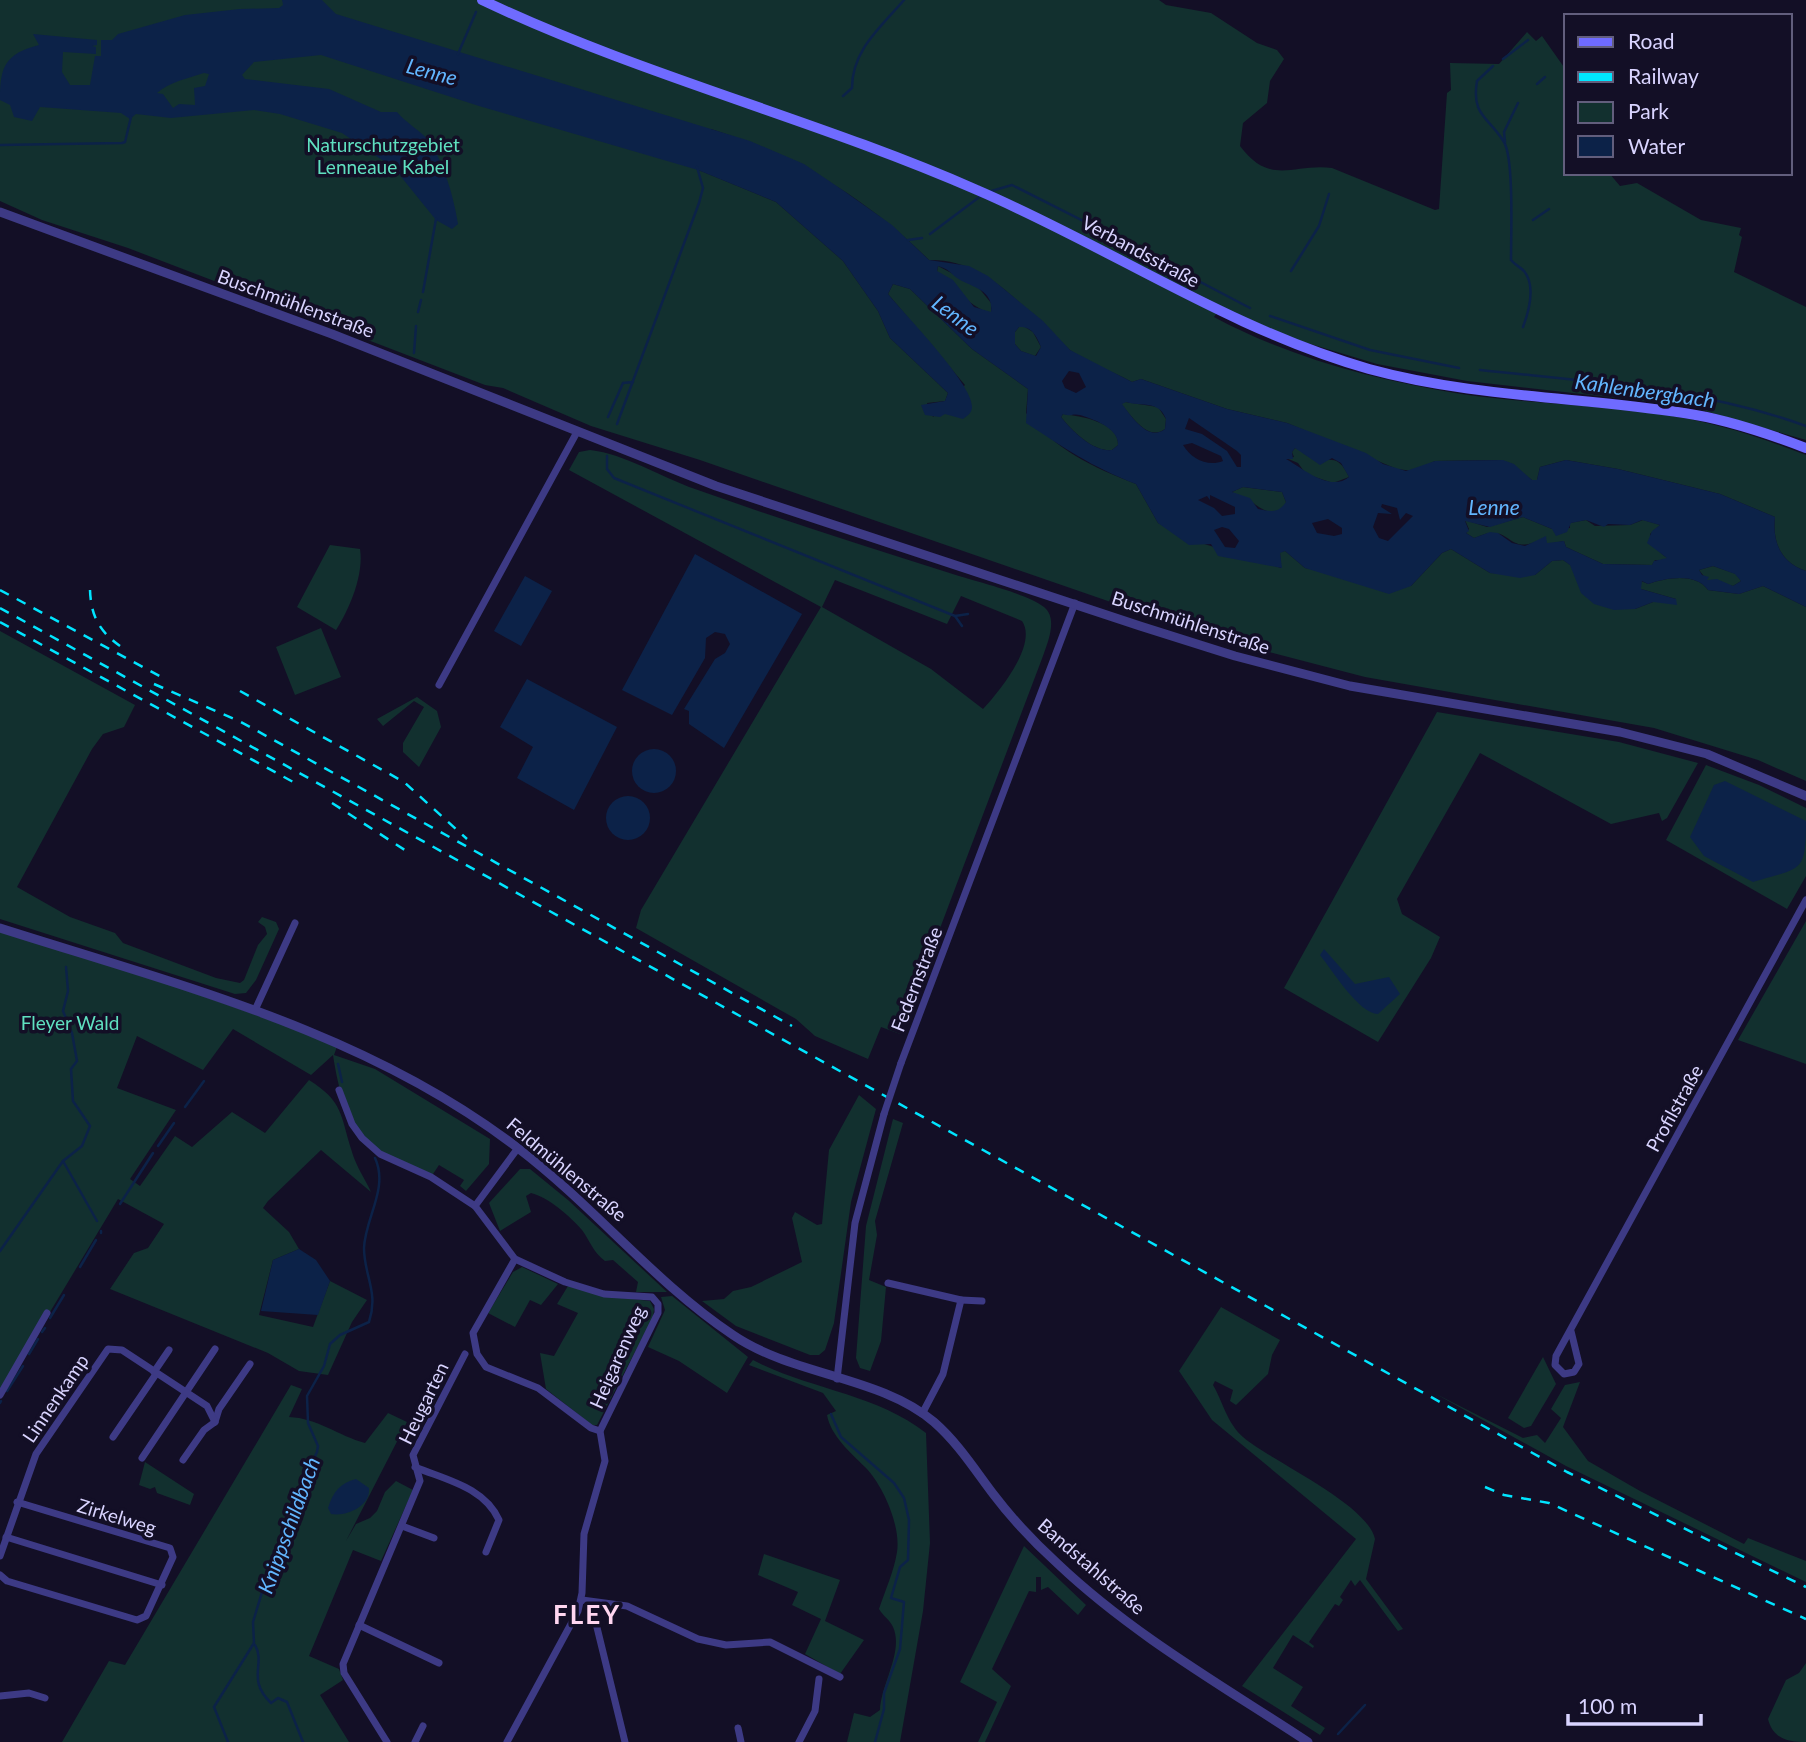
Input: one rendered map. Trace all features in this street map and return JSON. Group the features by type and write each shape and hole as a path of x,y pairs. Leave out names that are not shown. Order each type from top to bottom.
{"main road":[{"name":"Verbandsstraße","path":"482,0 596,48 888,153 975,189 1245,325 1371,369 1462,387 1687,413 1736,424 1806,448"}],"street":[{"name":"Buschmühlenstraße","path":"0,212 332,334 716,486 1075,603 1294,673 1403,696 1620,732 1707,754 1806,796"},
{"path":"439,685 577,432"},
{"name":"Federnstraße","path":"837,1379 855,1223 884,1114 1075,603"},
{"name":"Profilstraße","path":"1571,1331 1579,1364 1574,1372 1564,1374 1557,1369 1555,1360 1806,900"},
{"path":"256,1010 295,923"},
{"name":"Feldmühlenstraße","path":"0,928 256,1010 380,1063 462,1110 518,1148 589,1207 710,1320 756,1350 837,1379"},
{"path":"339,1090 352,1124 362,1138 380,1154 431,1177 475,1206 516,1259 473,1333 477,1354 486,1367 538,1388 591,1428 600,1431"},
{"path":"475,1206 518,1148"},
{"name":"Heigarenweg","path":"507,1742 582,1600 584,1534 605,1461 600,1431 658,1313 654,1299 604,1294 565,1282 516,1259"},
{"path":"888,1283 961,1300 982,1301"},
{"path":"922,1414 943,1374 961,1300"},
{"path":"0,1395 47,1313"},
{"name":"Linnenkamp","path":"0,1556 36,1454 106,1351 118,1348 206,1406 215,1422"},
{"path":"142,1458 215,1349"},
{"path":"113,1437 169,1350"},
{"name":"Heugarten","path":"387,1742 344,1673 343,1664 420,1481 414,1467 413,1455 465,1354"},
{"path":"183,1460 204,1430 215,1422 219,1409 250,1364"},
{"name":"Bandstahlstraße","path":"837,1379 878,1392 922,1414 953,1441 1035,1542 1079,1583 1167,1651 1308,1742"},
{"name":"Heugarten","path":"414,1467 482,1495 493,1507 499,1520 486,1552"},
{"name":"Zirkelweg","path":"0,1575 7,1581 137,1620 146,1616 173,1557 170,1549 18,1502"},
{"path":"402,1525 434,1538"},
{"path":"6,1537 162,1585"},
{"path":"582,1600 627,1606 698,1639 747,1646 771,1642 839,1677"},
{"path":"591,1602 625,1742"},
{"path":"359,1625 439,1663"},
{"path":"799,1742 815,1711 819,1679"},
{"path":"0,1696 29,1693 45,1698"},
{"path":"415,1742 423,1726"},
{"path":"737,1728 741,1742"}],"green space":[{"name":"Naturschutzgebiet Lenneaue Kabel","path":"0,0 1159,0 1166,5 1211,13 1257,43 1277,50 1284,59 1270,81 1267,103 1243,123 1240,146 1251,159 1272,170 1332,168 1435,210 1439,209 1447,93 1451,90 1450,63 1499,64 1527,32 1536,41 1542,36 1564,67 1564,175 1611,175 1620,186 1637,183 1701,220 1741,228 1739,235 1742,237 1734,272 1806,307 1806,440 1688,406 1467,381 1377,364 1294,339 1221,307 1214,317 1303,356 1397,382 1490,398 1689,419 1748,434 1806,455 1806,571 1784,557 1775,535 1775,517 1720,494 1618,469 1566,460 1540,467 1537,480 1532,480 1515,467 1498,460 1435,461 1413,471 1397,469 1287,423 1227,409 1141,379 1132,382 1070,350 990,279 951,262 929,260 855,198 800,166 711,129 696,169 776,202 843,261 878,311 890,338 948,393 945,401 927,403 933,417 965,385 888,294 893,284 910,289 972,349 1028,389 1026,413 1050,437 1090,464 1136,484 1158,523 1198,542 1281,568 1280,552 1285,551 1305,568 1411,586 1442,553 1451,549 1490,573 1535,575 1552,561 1563,560 1635,609 1653,602 1676,599 1641,589 1641,581 1648,584 1680,578 1703,584 1708,590 1739,594 1763,586 1806,607 1806,781 1758,760 1654,728 1365,677 1212,637 700,460 591,426 503,388 485,385 128,248 42,220 0,201"},
{"path":"938,266 978,287 991,303 991,312 978,308 963,296 937,272"},
{"path":"1019,327 1033,332 1041,347 1035,356 1021,351 1015,344 1015,332"},
{"path":"1125,402 1158,407 1166,419 1165,429 1152,432 1141,426 1121,404"},
{"path":"1063,414 1106,426 1117,437 1118,445 1112,450 1105,450 1090,444 1066,423 1061,417"},
{"path":"1295,448 1310,457 1336,461 1349,477 1333,483 1306,474 1298,463 1286,458 1294,457 1292,452"},
{"path":"590,450 616,456 728,500 1016,594 1037,602 1048,612 1051,630 1045,650 900,1034 881,1027 868,1059 815,1036 796,1019 636,928 641,910 821,607 569,470 579,452","holes":["835,580 947,624 961,596 1022,621 1026,631 1021,654 1007,680 983,709 931,669 822,607"]},
{"path":"1243,487 1282,492 1286,502 1284,508 1269,512 1232,492"},
{"path":"1523,517 1552,529 1570,528 1570,523 1586,520 1595,526 1630,525 1643,520 1660,525 1650,534 1656,548 1668,558 1665,561 1655,560 1652,565 1603,564 1566,547 1564,541 1547,544 1540,540 1523,545 1498,533 1474,538 1466,533 1469,529 1465,520 1487,527"},
{"path":"330,545 360,549 361,559 355,591 336,630 297,607"},
{"path":"1713,566 1736,574 1741,581 1733,586 1707,580 1699,570"},
{"path":"321,628 341,677 295,695 276,647"},
{"path":"0,631 135,705 124,727 103,734 92,749 17,887 70,917 115,933 123,943 216,978 240,983 244,980 258,945 267,934 265,927 258,922 262,917 276,922 279,929 256,980 246,993 235,994 0,919"},
{"path":"417,697 437,711 441,727 419,767 403,752 403,743 424,707 414,701 383,726 377,719"},
{"path":"1437,712 1619,742 1698,763 1667,818 1662,821 1659,813 1611,824 1480,753 1397,899 1402,914 1440,937 1431,958 1378,1042 1284,988"},
{"path":"1706,765 1759,785 1806,808 1806,876 1787,909 1666,840"},
{"path":"1806,921 1806,1064 1738,1040"},
{"name":"Fleyer Wald","path":"0,928 107,962 338,1044 334,1055 375,1069 490,1139 489,1164 466,1191 460,1186 464,1180 439,1165 431,1177 389,1156 361,1133 344,1101 333,1055 311,1075 233,1029 203,1070 137,1036 117,1088 176,1110 130,1179 140,1186 175,1136 192,1147 232,1112 265,1133 309,1080 329,1095 339,1110 354,1157 371,1192 321,1150 263,1208 289,1232 299,1249 273,1260 259,1315 313,1327 330,1281 367,1300 352,1322 328,1375 299,1371 268,1353 110,1289 134,1253 148,1248 164,1224 118,1199 0,1395"},
{"path":"859,1095 876,1109 851,1202 834,1323 825,1350 819,1355 810,1355 736,1326 702,1301 724,1299 733,1291 751,1287 802,1262 792,1218 795,1212 817,1225 822,1224 829,1150"},
{"path":"893,1119 903,1123 875,1221 877,1235 869,1280 886,1287 881,1341 870,1371 860,1368 856,1358 866,1226"},
{"path":"520,1169 530,1169 568,1200 667,1292 636,1292 638,1282 613,1260 605,1261 601,1258 571,1219 538,1195 531,1193 526,1196 531,1212 500,1231 489,1203"},
{"path":"522,1267 558,1284 541,1305 530,1300 515,1327 488,1313 513,1272"},
{"path":"568,1286 604,1296 650,1301 654,1309 653,1317 597,1425 592,1425 546,1389 540,1353 554,1356 578,1313 557,1304"},
{"path":"672,1296 748,1357 727,1393 679,1361 648,1347 665,1310 661,1297"},
{"path":"1221,1307 1280,1340 1272,1355 1268,1374 1236,1405 1230,1401 1233,1390 1215,1381 1213,1385 1229,1419 1243,1437 1256,1447 1337,1497 1368,1525 1375,1539 1366,1579 1403,1629 1398,1631 1360,1580 1355,1586 1351,1580 1340,1597 1343,1600 1339,1606 1335,1604 1309,1642 1313,1648 1293,1635 1273,1668 1303,1687 1291,1706 1325,1728 1320,1735 1242,1686 1356,1539 1212,1420 1179,1371"},
{"path":"1543,1357 1556,1384 1531,1426 1524,1428 1508,1418"},
{"path":"753,1360 774,1370 886,1409 926,1433 930,1543 923,1611 900,1742 847,1742 854,1713 870,1717 880,1710 896,1646 893,1627 879,1609 892,1574 898,1542 889,1507 872,1475 833,1430 827,1415 836,1411 823,1393 749,1365"},
{"path":"1580,1382 1563,1427 1588,1461 1744,1544 1748,1538 1806,1561 1806,1582 1566,1466 1434,1393 1523,1438 1537,1435 1545,1443 1561,1418 1551,1409 1565,1385"},
{"path":"291,1385 302,1389 289,1417 309,1420 355,1440 365,1443 388,1413 407,1422 346,1541 356,1524 370,1518 377,1511 385,1492 396,1481 413,1490 381,1561 353,1550 309,1656 339,1669 343,1680 320,1695 349,1742 62,1742 109,1661 125,1665"},
{"path":"145,1462 194,1494 190,1505 157,1493 155,1487 150,1489 139,1485"},
{"path":"1024,1546 1086,1605 1078,1615 1048,1587 1041,1590 1041,1577 1036,1577 1036,1592 1029,1591 992,1669 1011,1686 985,1742 978,1742 997,1702 960,1682"},
{"path":"764,1554 840,1580 825,1621 864,1640 840,1674 805,1654 821,1619 792,1605 798,1592 758,1575"},
{"path":"1806,1663 1806,1742 1793,1741 1777,1735 1768,1719 1786,1680 1799,1673"}],"water":[{"name":"Lenne","path":"282,0 322,0 336,14 750,141 804,164 892,225 929,260 969,266 988,276 1043,321 1070,350 1132,382 1141,379 1227,409 1287,423 1366,453 1383,464 1406,471 1435,461 1503,460 1514,464 1532,480 1537,480 1540,467 1566,460 1618,469 1720,494 1775,517 1775,535 1784,557 1806,571 1806,607 1763,586 1739,594 1708,590 1696,581 1680,578 1648,584 1642,581 1641,589 1676,599 1677,605 1653,602 1635,609 1614,610 1594,604 1581,593 1570,565 1563,560 1552,561 1535,575 1520,578 1490,573 1451,549 1442,553 1411,586 1389,594 1305,568 1285,551 1280,553 1282,568 1218,556 1211,544 1189,545 1158,523 1136,484 1092,464 1026,423 1028,389 972,349 910,289 893,284 888,294 962,383 972,407 963,419 945,414 940,417 925,415 921,405 945,401 948,393 890,338 878,311 843,261 776,202 698,170 479,106 321,55 254,62 242,75 245,79 329,89 381,112 397,112 429,141 439,160 448,181 458,224 452,229 436,220 394,168 342,133 280,114 254,110 171,118 136,114 130,119 121,113 40,107 32,121 14,117 10,105 0,100 3,70 12,57 39,45 33,34 97,40 97,45 92,46 96,47 96,54 63,52 62,72 70,85 90,85 95,56 101,56 101,40 112,40 118,34 185,15 279,8 283,5","holes":["209,74 205,86 194,88 195,105 179,104 173,108 163,94 157,93 186,79","938,266 985,294 989,298 991,312 974,307 953,280 937,271","1019,327 1024,327 1031,330 1041,347 1036,356 1021,351 1015,344 1015,332","1069,371 1079,373 1086,387 1076,393 1065,388 1062,381","1126,402 1159,409 1166,419 1165,429 1159,432 1147,430 1122,404","1063,414 1080,415 1104,425 1114,434 1118,445 1112,450 1098,448 1061,417","1189,418 1237,451 1241,455 1241,467 1237,467 1227,451 1202,434 1185,429","1192,443 1221,456 1223,461 1200,461 1183,445","1295,448 1320,465 1332,458 1341,463 1349,477 1341,481 1325,480 1286,459 1293,459 1292,452","1243,487 1282,492 1286,502 1278,510 1258,509 1250,498 1232,492","1210,495 1235,507 1235,514 1222,516 1214,508 1198,500 1207,496 1210,500","1382,504 1397,508 1400,520 1406,513 1413,516 1388,541 1379,538 1373,527 1378,513 1392,514 1381,507","1523,517 1552,529 1556,536 1567,532 1571,523 1586,520 1604,527 1608,524 1630,525 1642,520 1660,525 1652,531 1647,543 1667,558 1654,561 1652,565 1603,564 1566,547 1564,541 1547,543 1546,536 1525,546 1512,543 1498,533 1490,532 1474,538 1466,533 1469,531 1465,521 1490,527","1328,519 1342,528 1342,534 1334,536 1317,533 1312,523","1222,527 1229,529 1239,541 1235,548 1225,547 1214,530","1713,566 1735,574 1741,581 1733,586 1717,579 1707,580 1709,577 1702,575 1699,570"]},
{"path":"695,554 802,614 724,748 689,724 689,711 684,709 715,659 725,653 730,644 725,634 715,632 706,638 705,658 672,715 622,690"},
{"path":"525,576 552,591 521,646 494,631"},
{"path":"527,679 617,727 574,810 517,778 533,747 500,727"},
{"path":"654,749 669,756 676,771 669,786 654,793 639,786 632,771 639,756"},
{"path":"1725,781 1806,821 1804,851 1798,866 1782,874 1753,882 1704,856 1690,837 1714,785"},
{"path":"628,796 643,803 650,818 643,833 628,840 613,833 606,818 613,803"},
{"path":"1324,949 1355,984 1389,977 1400,994 1378,1014 1371,1012 1354,999 1320,955"},
{"path":"299,1249 316,1260 330,1281 318,1315 261,1311 273,1260"},
{"path":"356,1479 369,1488 366,1500 350,1512 331,1514 328,1508 332,1497 341,1486"}],"waterway":[{"path":"843,96 852,88 853,74 862,51 904,0"},
{"path":"458,54 476,12"},
{"path":"1503,59 1528,40"},
{"path":"1493,66 1477,81 1477,102 1483,115 1504,142 1507,151 1511,198 1511,260 1528,277 1531,291 1523,327"},
{"path":"1537,84 1545,77"},
{"path":"1505,142 1504,132 1518,103"},
{"path":"0,145 122,143 125,142 131,117"},
{"path":"617,424 699,203 703,188 697,167"},
{"name":"Kahlenbergbach","path":"988,192 1012,185 1117,238"},
{"path":"1291,271 1319,226 1329,194"},
{"name":"Kahlenbergbach","path":"930,234 982,195"},
{"path":"1533,220 1549,209"},
{"path":"423,292 436,219"},
{"name":"Kahlenbergbach","path":"908,240 922,238"},
{"name":"Kahlenbergbach","path":"1126,243 1250,308"},
{"path":"418,312 421,300"},
{"name":"Kahlenbergbach","path":"1270,316 1370,350 1459,368"},
{"path":"414,353 416,326"},
{"name":"Kahlenbergbach","path":"1480,370 1686,395 1766,413 1806,426"},
{"path":"608,417 623,383 633,382"},
{"path":"607,456 607,469 614,478 955,616 962,626"},
{"path":"955,616 968,614"},
{"path":"0,1251 63,1161 82,1146 90,1126 73,1101 71,1069 77,1061 72,1033 63,1011 68,991 66,967"},
{"name":"Knippschildbach","path":"338,1064 342,1082"},
{"path":"185,1107 204,1081"},
{"path":"158,1146 174,1123"},
{"path":"120,1204 153,1153"},
{"name":"Knippschildbach","path":"228,1742 214,1707 254,1643 253,1622 266,1579 276,1560 295,1500 317,1452 318,1446 308,1423 307,1396 324,1366 330,1344 340,1335 369,1322 372,1311 372,1293 364,1248 378,1192 379,1169 375,1158"},
{"path":"63,1161 97,1221"},
{"path":"80,1267 96,1240"},
{"path":"50,1318 64,1295"},
{"path":"42,1332 45,1328"},
{"path":"29,1354 38,1339"},
{"path":"7,1391 23,1366"},
{"path":"831,1414 841,1437 894,1483 904,1498 909,1520 908,1560 900,1567 891,1598 904,1602 900,1649 884,1693 884,1709 875,1742"},
{"path":"255,1645 259,1659 260,1686 271,1703 278,1698 287,1702 303,1742"},
{"path":"1338,1734 1365,1705"}],"railway":[{"path":"0,590 165,679"},
{"path":"90,590 92,608 98,622 107,635 120,646"},
{"path":"0,608 1567,1472 1806,1587"},
{"path":"0,622 295,783"},
{"path":"154,684 241,722 792,1026"},
{"path":"240,691 404,782 467,839"},
{"path":"332,803 411,854"},
{"path":"1485,1487 1504,1495 1549,1503 1806,1619"}],"district":[{"name":"FLEY","path":"587,1614"}]}
